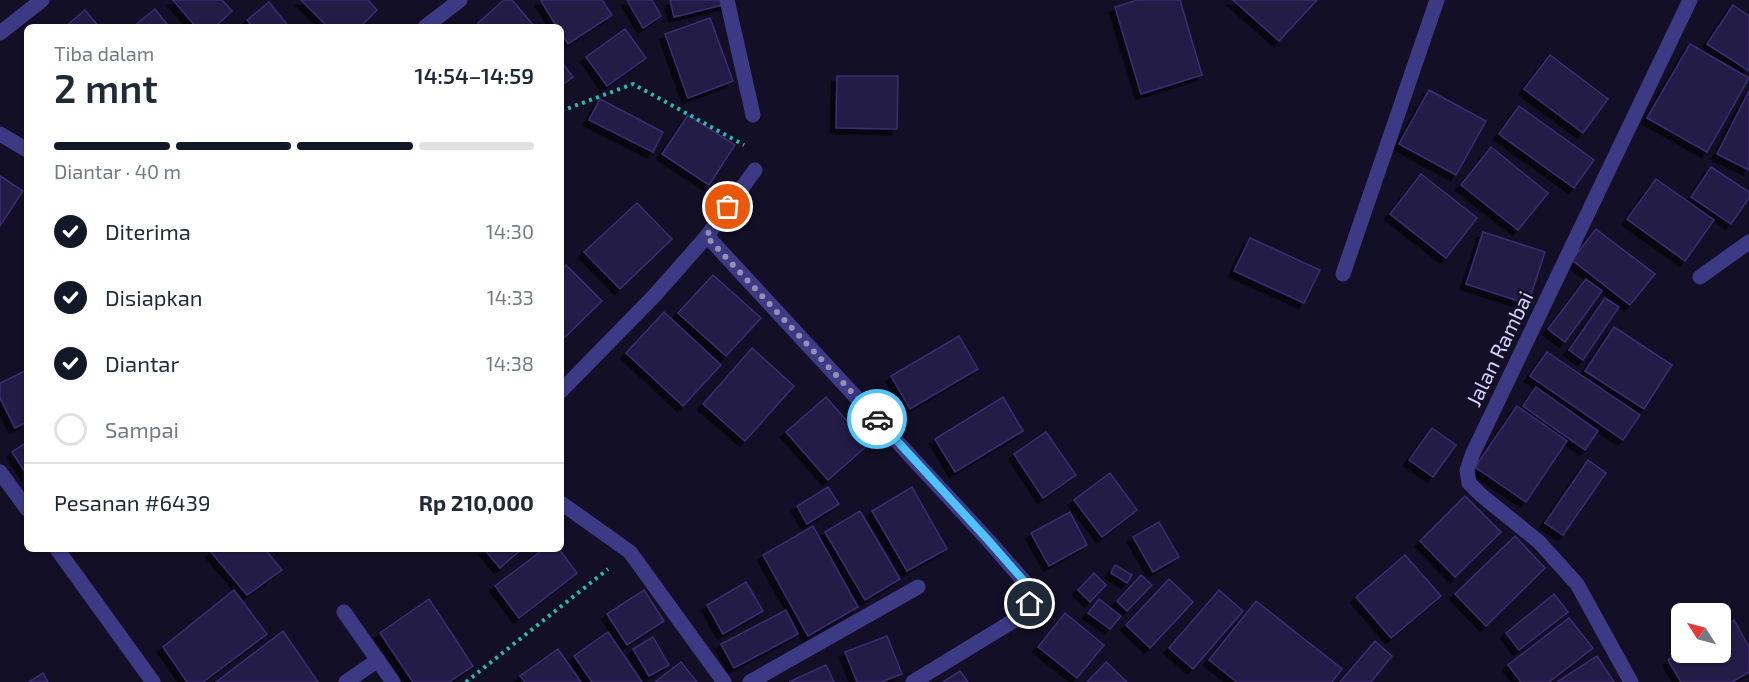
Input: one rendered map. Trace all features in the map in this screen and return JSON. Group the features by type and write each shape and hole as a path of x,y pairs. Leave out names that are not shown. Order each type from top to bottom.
{"street":[{"path":"0,33 42,0"},
{"path":"429,24 460,0"},
{"path":"727,0 753,115"},
{"path":"1343,274 1437,0"},
{"name":"Jalan Rambai","path":"1631,682 1577,584 1539,542 1469,483 1467,470 1478,442 1690,0"},
{"path":"0,134 24,148"},
{"path":"564,388 655,296 706,236 756,170"},
{"path":"706,236 980,531 1030,588 1030,604 1018,618 914,682"},
{"path":"1700,276 1749,242"},
{"path":"0,472 24,505"},
{"path":"564,506 630,552 724,682"},
{"path":"59,552 153,682"},
{"path":"750,682 918,587"},
{"path":"344,612 393,682"},
{"path":"346,682 378,660"}],"path":[{"path":"564,110 633,84 747,147 756,170"},
{"path":"466,682 630,552"}],"building":[{"path":"173,0 222,0 232,11 218,24 193,24"},
{"path":"301,0 368,0 377,10 363,24 325,24"},
{"path":"504,0 512,0 532,24 479,24"},
{"path":"602,0 612,15 568,44 564,37 564,24 555,24 541,1"},
{"path":"627,0 652,0 661,16 643,28"},
{"path":"670,0 726,0 727,4 674,17"},
{"path":"1137,0 1180,0 1202,75 1141,94 1115,7"},
{"path":"1233,0 1317,0 1279,41"},
{"path":"269,2 287,24 250,24 247,20"},
{"path":"1733,5 1749,16 1749,71 1707,44"},
{"path":"155,9 167,24 137,24"},
{"path":"85,10 97,24 69,24"},
{"path":"710,18 733,81 688,98 665,34"},
{"path":"625,29 646,58 607,86 586,57"},
{"path":"1690,44 1749,78 1707,152 1647,118"},
{"path":"1550,55 1608,99 1583,133 1524,89"},
{"path":"564,65 573,77 564,84"},
{"path":"837,76 898,76 897,129 836,128"},
{"path":"1429,90 1486,121 1456,175 1399,144"},
{"path":"1749,91 1749,170 1717,154"},
{"path":"600,99 663,132 653,152 589,120"},
{"path":"1519,106 1594,160 1574,188 1499,134"},
{"path":"688,115 735,145 709,185 662,154"},
{"path":"1491,147 1548,193 1518,230 1461,185"},
{"path":"1711,167 1749,192 1749,198 1731,224 1691,197"},
{"path":"1421,174 1477,218 1446,258 1390,214"},
{"path":"0,176 23,191 0,226"},
{"path":"1656,179 1714,220 1685,261 1627,219"},
{"path":"637,203 672,239 620,289 584,252"},
{"path":"1596,229 1655,274 1630,305 1572,260"},
{"path":"1483,232 1545,252 1528,304 1466,284"},
{"path":"1250,238 1320,270 1304,303 1234,271"},
{"path":"566,265 602,301 564,338 564,267"},
{"path":"713,275 761,318 726,356 678,313"},
{"path":"1586,279 1602,291 1565,342 1548,329"},
{"path":"1605,298 1619,307 1583,360 1569,350"},
{"path":"664,312 721,365 683,406 626,353"},
{"path":"1614,327 1672,365 1644,409 1585,371"},
{"path":"959,336 978,369 910,409 891,376"},
{"path":"752,348 794,386 745,441 703,404"},
{"path":"1547,352 1640,415 1623,440 1530,376"},
{"path":"24,371 24,424 15,428 0,398 0,383"},
{"path":"1536,387 1598,431 1585,450 1523,406"},
{"path":"826,397 868,445 828,480 786,432"},
{"path":"1003,397 1023,431 955,472 935,439"},
{"path":"1517,406 1567,441 1526,502 1475,467"},
{"path":"1432,428 1456,445 1433,477 1409,460"},
{"path":"1046,432 1076,475 1043,498 1014,454"},
{"path":"24,444 24,470 12,452"},
{"path":"1588,460 1606,473 1563,535 1545,523"},
{"path":"1110,473 1137,510 1102,537 1074,500"},
{"path":"828,487 839,504 807,524 797,506"},
{"path":"912,487 947,549 907,571 872,511"},
{"path":"1465,496 1501,532 1455,577 1420,541"},
{"path":"860,511 900,579 865,600 825,532"},
{"path":"1070,512 1087,545 1049,566 1031,533"},
{"path":"1159,522 1179,557 1153,572 1133,537"},
{"path":"813,526 858,607 808,636 763,555"},
{"path":"1515,536 1545,568 1486,626 1455,594"},
{"path":"211,552 267,552 282,570 247,595"},
{"path":"487,552 519,552 500,568"},
{"path":"540,552 561,552 577,573 519,618 495,586"},
{"path":"1405,555 1441,596 1391,638 1356,597"},
{"path":"1115,565 1132,575 1127,583 1111,573"},
{"path":"1094,573 1106,585 1090,602 1078,590"},
{"path":"1141,575 1152,585 1127,611 1117,601"},
{"path":"1169,579 1193,602 1150,648 1126,625"},
{"path":"746,582 763,611 723,634 707,605"},
{"path":"234,590 267,634 203,682 187,682 163,647"},
{"path":"644,590 664,621 627,645 607,614"},
{"path":"1219,590 1243,611 1193,669 1169,648"},
{"path":"1554,594 1568,612 1519,650 1506,633"},
{"path":"429,599 473,666 449,682 413,682 380,633"},
{"path":"1099,599 1121,616 1110,629 1088,613"},
{"path":"1256,601 1342,669 1332,682 1237,682 1209,660"},
{"path":"786,610 798,634 734,668 721,644"},
{"path":"1065,613 1104,645 1077,678 1038,647"},
{"path":"1569,618 1593,648 1549,682 1521,682 1508,665"},
{"path":"1734,620 1749,647 1749,672 1732,682 1681,682 1668,660 1671,658 1671,663 1731,663 1731,622"},
{"path":"283,631 318,682 216,682"},
{"path":"608,632 642,682 592,682 574,656"},
{"path":"887,636 902,674 881,682 857,682 845,652"},
{"path":"653,637 669,665 649,676 633,649"},
{"path":"1375,641 1392,656 1371,682 1340,682"},
{"path":"558,649 581,682 525,682 520,676"},
{"path":"1597,656 1614,682 1557,682"},
{"path":"681,662 697,682 655,682"},
{"path":"1106,662 1127,682 1087,682"},
{"path":"826,665 834,682 789,682"},
{"path":"960,671 968,682 943,682"},
{"path":"43,673 48,682 29,682"}],"way so far":[{"path":"728,207 706,236 877,419"}],"route":[{"path":"877,419 1030,588 1030,604"}]}
